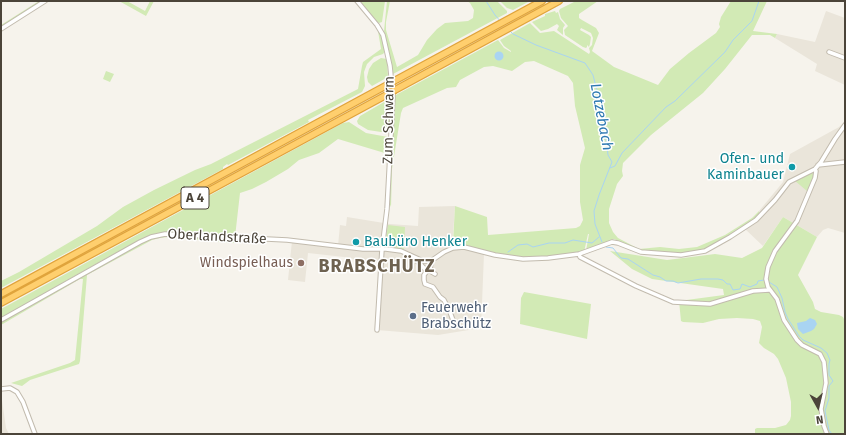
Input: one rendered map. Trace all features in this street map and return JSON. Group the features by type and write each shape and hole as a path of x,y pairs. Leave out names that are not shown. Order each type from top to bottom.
{"highway":[{"name":"A 4","path":"1,294 542,1"},
{"name":"A 4","path":"1,303 559,1"}],"street":[{"path":"1,29 45,1"},
{"name":"Zum Schwarm","path":"357,1 382,32 391,74 393,97 386,224 382,249 377,330"},
{"path":"829,52 845,58"},
{"path":"454,323 444,300 440,297 433,286 425,284 424,280 424,275 428,271 431,261 444,252 453,248 464,247 495,255 523,259 548,258 579,254 612,242 641,252 680,255 705,251 756,220 775,200 789,182 815,169 845,125"},
{"path":"818,165 845,162"},
{"path":"815,169 815,178 796,224 778,247 770,262 766,275 769,290 776,296 784,320 797,340 802,345 820,354 824,362 826,382 821,409 827,434"},
{"name":"Oberlandstraße","path":"1,320 140,242 158,235 171,234 235,239 287,240 363,249 382,249 401,251 423,261 431,261"},
{"path":"579,254 580,257 616,276 673,302 710,304 753,291 769,290"},
{"path":"416,258 417,261 428,271 435,274"},
{"path":"1,389 10,388 17,392 23,402 35,434"}],"shaded area":[{"path":"826,11 845,18 845,85 815,71 817,64 775,38 777,34 815,42"},
{"path":"845,121 845,233 828,228 823,230 817,237 783,217 763,246 745,229 759,215 759,211 783,182 790,154 839,127"},
{"path":"455,206 452,250 464,248 484,254 481,328 438,335 377,330 381,262 308,253 305,282 288,280 292,241 338,246 340,225 346,226 347,217 390,224 418,226 419,207"},
{"path":"1,393 6,428 9,434 1,434"}],"green space":[{"path":"39,1 43,1 1,27 1,25"},
{"path":"119,1 127,1 145,11 150,1 154,1 146,16"},
{"path":"359,1 385,1 382,22 377,22"},
{"path":"387,1 390,1 386,30 397,67 418,55 427,40 445,23 468,21 473,18 474,10 467,1 497,1 507,11 507,13 393,74 384,31"},
{"path":"500,1 530,1 513,10 507,8"},
{"path":"576,1 598,1 579,14 579,18 596,28 599,33 592,51 614,67 658,85 670,69 716,33 720,27 719,24 721,17 731,1 767,1 753,31 777,34 775,38 770,35 752,35 725,69 703,93 651,135 623,163 623,176 617,184 609,209 609,223 613,232 618,238 639,249 660,247 679,249 697,247 725,235 752,218 759,211 759,215 755,219 729,236 703,250 680,254 641,251 614,239 586,251 589,234 584,252 523,258 494,254 465,246 465,242 453,243 455,206 487,217 488,235 576,228 580,226 583,220 580,202 580,165 585,148 575,106 573,83 568,76 534,61 525,62 512,71 493,66 484,67 460,80 456,87 447,88 403,108 392,169 391,207 389,202 394,96 498,40 504,48 511,52 500,40 530,23 540,33 554,31 589,54 589,48 592,45 593,38 591,33 581,28 580,30 591,37 589,47 587,45 586,48 565,35 564,30 568,26 561,18 559,11 560,9"},
{"path":"555,11 556,13 558,12 560,19 565,25 563,28 563,35 557,30 559,26 557,24 541,31 532,22 545,16 545,14"},
{"path":"378,31 381,34 386,50 383,54 374,57 367,64 364,72 365,86 362,92 308,120 309,122 228,165 227,164 223,167 223,169 1,288 1,281 97,226 123,207 154,190 211,164 358,89 363,62 381,49"},
{"path":"381,58 387,59 388,77 372,86 368,82 367,77 369,69 373,63"},
{"path":"106,71 114,74 110,82 103,79"},
{"path":"391,98 390,128 388,131 381,132 368,130 358,124 357,121 360,116"},
{"path":"349,122 366,133 388,137 388,154 338,139 319,153 299,160 288,169 266,182 240,193 235,237 172,232 150,235 1,318 1,309 343,123"},
{"path":"812,172 814,175 807,191 794,180 800,177 801,179 804,177 803,175"},
{"path":"783,217 817,237 798,275 813,302 815,309 821,312 839,315 843,317 845,321 845,434 755,434 755,429 757,428 775,428 786,425 791,416 791,402 786,378 778,359 774,354 759,343 762,327 760,321 737,318 719,319 703,323 683,322 681,321 679,301 724,295 723,289 652,279 632,269 610,251 667,260 715,254 742,258 762,248"},
{"path":"388,225 405,227 404,249 387,246 385,243"},
{"path":"171,235 235,240 235,243 168,237 160,238 152,240 87,275 79,364 30,380 22,386 11,383 75,360 83,279 80,279 1,325 1,322 147,240"},
{"path":"524,292 591,304 587,339 520,324 521,298"}],"water":[{"path":"497,52 501,52 503,56 501,60 497,60 495,58 495,54"},
{"path":"810,318 815,320 817,324 814,329 803,334 798,329 797,323 806,321"}],"waterway":[{"name":"Lotzebach","path":"486,1 501,22"},
{"path":"610,168 615,166 622,153 666,107 675,101 725,52 733,40 752,21 759,1"},
{"name":"Lotzebach","path":"510,31 513,34 536,45 585,63 593,75 603,114 608,155 612,162 594,211 595,224 602,242"},
{"path":"508,252 518,245 527,244 533,247 549,243 565,243 573,240 592,243 599,237"},
{"name":"Lotzebach","path":"606,247 613,248 621,258 628,259 653,275 666,281 678,283 701,279 718,279 730,284 733,290 740,289 742,284 750,287 757,284 758,281 764,280"},
{"name":"Lotzebach","path":"769,282 777,287 788,319 799,336 803,340 821,348 827,353 830,360 829,375 833,381 829,386 829,398 825,411 829,430 832,434"}],"place":[{"name":"Ofen- und Kaminbauer","path":"792,167"},
{"name":"Baubüro Henker","path":"356,242"},
{"name":"Windspielhaus","path":"301,263"},
{"name":"Feuerwehr Brabschütz","path":"413,316"}],"district":[{"name":"BRABSCHÜTZ","path":"377,267"}]}
